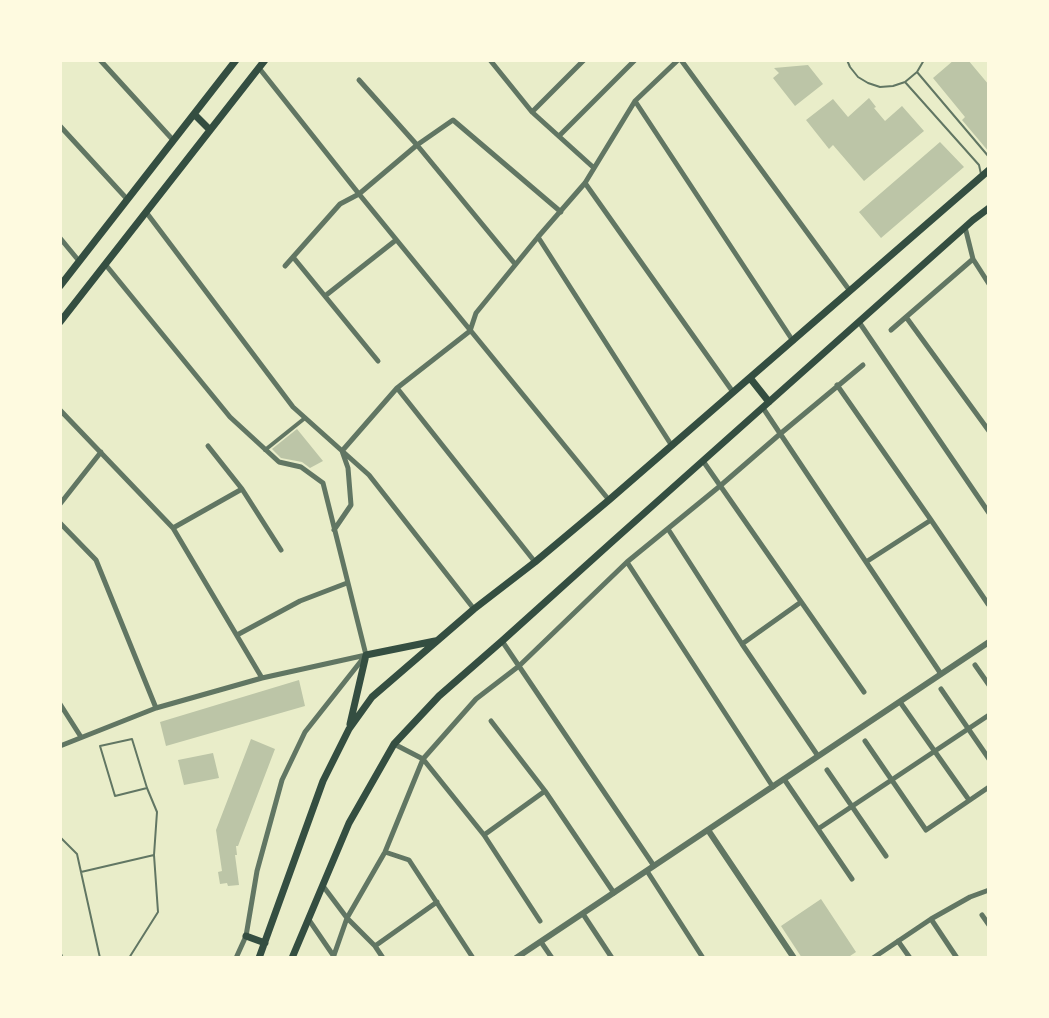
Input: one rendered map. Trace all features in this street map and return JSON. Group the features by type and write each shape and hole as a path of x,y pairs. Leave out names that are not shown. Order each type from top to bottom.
{"main road":[{"path":"60,286 236,60"},
{"path":"60,322 265,60"},
{"path":"194,114 210,130"},
{"path":"259,958 323,781 349,729 372,697 474,609 609,500 989,170"},
{"path":"292,958 349,823 394,744 439,696 989,208"},
{"path":"750,378 770,402"},
{"path":"349,729 366,655 437,640"},
{"path":"246,936 265,943"}],"street":[{"path":"100,60 173,140"},
{"path":"490,60 532,112 594,168"},
{"path":"532,112 584,60"},
{"path":"559,136 635,60"},
{"path":"342,451 397,388 470,331 476,313 585,183 635,101 679,60 850,291"},
{"path":"259,68 396,240 609,500"},
{"path":"359,80 515,264"},
{"path":"635,101 793,341"},
{"path":"285,266 340,204 359,194 417,146 453,120 561,212"},
{"path":"60,126 127,199"},
{"path":"585,183 734,392"},
{"path":"146,212 293,407 369,475 474,609"},
{"path":"965,227 973,259 989,284"},
{"path":"538,237 672,446"},
{"path":"60,238 79,261"},
{"path":"325,296 396,240"},
{"path":"293,257 378,361"},
{"path":"891,330 973,259"},
{"path":"105,264 230,417 279,462 301,467 323,483 366,655"},
{"path":"906,317 989,431"},
{"path":"859,322 989,513"},
{"path":"334,957 347,918 385,852 423,759 476,699 519,666 627,562 720,486 837,385 864,365"},
{"path":"837,385 988,604"},
{"path":"397,388 535,562"},
{"path":"763,408 941,675"},
{"path":"60,410 173,528 262,678"},
{"path":"265,450 305,418"},
{"path":"208,446 242,489 281,550"},
{"path":"334,531 351,505 348,468 342,451"},
{"path":"60,504 101,452"},
{"path":"703,461 864,692"},
{"path":"173,528 242,489"},
{"path":"866,562 931,520"},
{"path":"60,523 96,560 156,708"},
{"path":"668,529 818,756"},
{"path":"627,562 773,787"},
{"path":"237,634 300,601 347,583"},
{"path":"742,644 801,602"},
{"path":"502,641 654,866"},
{"path":"516,958 989,642"},
{"path":"60,746 156,708 262,678 366,655"},
{"path":"236,958 246,936 257,871 282,780 305,732 366,655"},
{"path":"975,665 989,685"},
{"path":"941,689 989,759"},
{"path":"900,702 969,800"},
{"path":"60,704 81,737"},
{"path":"818,829 989,715"},
{"path":"491,721 545,791 614,893"},
{"path":"865,741 926,830 989,787"},
{"path":"394,744 423,759 484,835 540,921"},
{"path":"827,770 885,856"},
{"path":"784,779 852,879"},
{"path":"484,835 545,791"},
{"path":"708,830 794,958"},
{"path":"385,852 409,860 473,958"},
{"path":"647,871 703,958"},
{"path":"323,886 347,918 375,946 382,958"},
{"path":"873,958 932,919 970,897 989,890"},
{"path":"375,946 437,902"},
{"path":"583,914 612,958"},
{"path":"982,915 989,925"},
{"path":"932,919 957,958"},
{"path":"309,920 334,957"},
{"path":"898,941 910,958"},
{"path":"541,942 552,958"}],"lane":[{"path":"847,60 858,76 880,87 905,82 917,72 924,60"},
{"path":"917,72 989,157"},
{"path":"905,82 979,165 982,176"},
{"path":"129,958 158,912 154,855 157,812 132,739 100,746 115,796 147,788"},
{"path":"60,837 77,854 100,958"},
{"path":"81,872 154,855"}],"building":[{"path":"954,60 968,60 989,85 989,152 962,120 965,117 933,78"},
{"path":"808,65 823,84 795,106 773,78 779,73 774,68"},
{"path":"869,98 885,121 902,106 924,131 864,181 833,145 829,149 806,120 833,99 848,117"},
{"path":"940,142 964,167 881,238 859,212"},
{"path":"297,429 323,461 310,468 302,462 281,458 272,449"},
{"path":"299,680 305,706 166,746 160,722"},
{"path":"251,739 275,749 238,846 236,846 239,885 228,886 227,883 220,884 218,872 222,871 216,830"},
{"path":"213,753 219,778 184,785 178,760"},
{"path":"821,899 856,952 847,958 802,958 781,926"}]}
